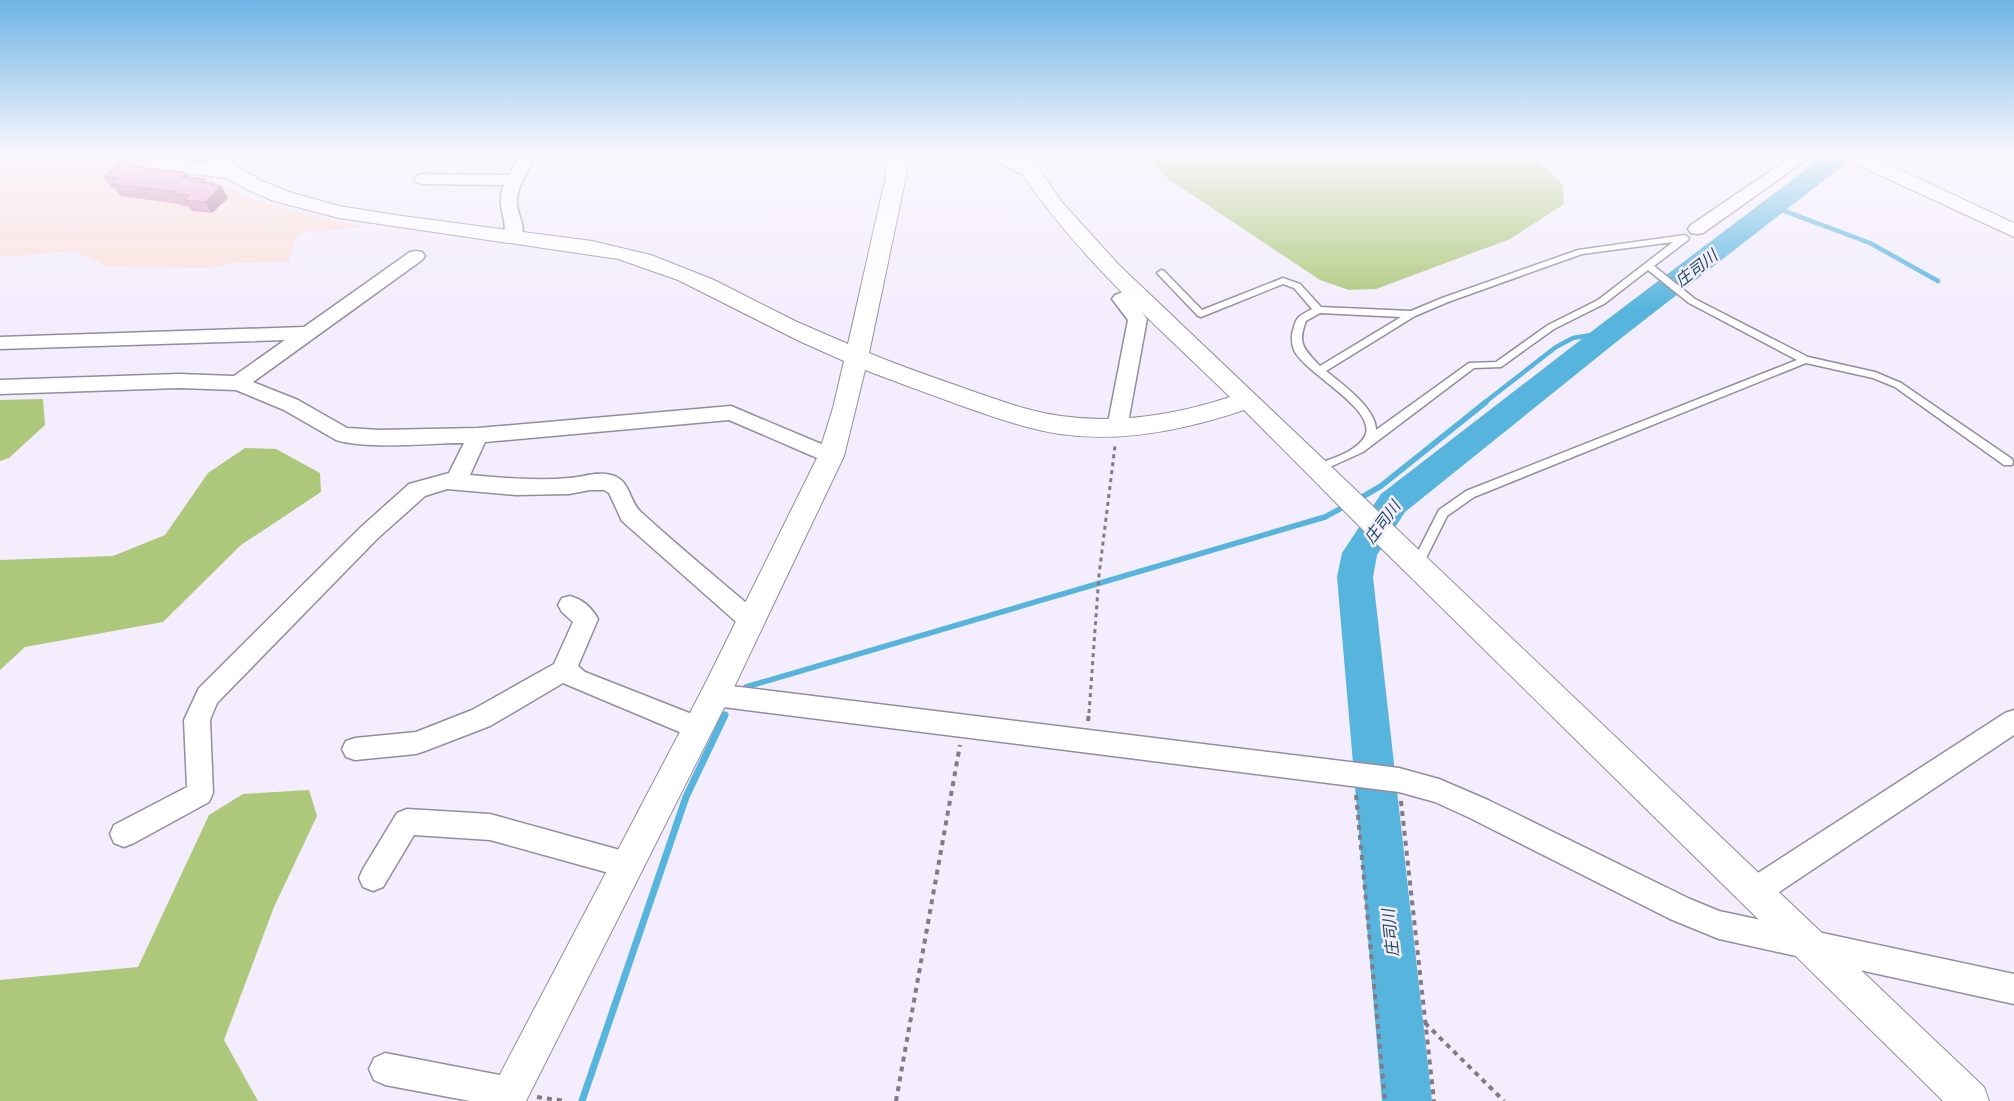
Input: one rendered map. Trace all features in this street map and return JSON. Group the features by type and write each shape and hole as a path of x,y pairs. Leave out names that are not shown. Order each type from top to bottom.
{"main road":[{"path":"317,206 384,220 587,247 654,262 692,277 820,342 928,384 1018,416 1085,428 1117,428 1176,420 1220,410 1248,400"},
{"path":"507,1097 715,695 831,456 844,408 889,206"},
{"path":"1056,206 1070,225 1100,258 1339,487 1416,566 1970,1101"},
{"path":"1962,206 2014,231"}],"street":[{"path":"508,206 509,216 515,225 513,236"},
{"path":"1691,234 1731,206"},
{"path":"238,383 416,256"},
{"path":"1117,428 1138,319 1121,299 1136,293"},
{"path":"3,346 306,333"},
{"path":"0,387 179,381 238,383 290,405 343,435 380,437 478,434 731,413 831,456"},
{"path":"456,482 478,434"},
{"path":"124,834 200,793 197,720 208,696 369,533 417,490 447,481 516,487 569,486 590,482 608,482 617,488 630,515 751,621"},
{"path":"565,670 566,660 583,630 586,619 570,605"},
{"path":"565,670 576,679 698,728"},
{"path":"355,749 416,743 481,718 565,670"},
{"path":"715,695 1086,743 1399,780 1439,792 1479,809 1680,909 1719,925 1806,942 2014,989"},
{"path":"1754,892 2014,721"},
{"path":"373,878 407,822 490,827 627,865"},
{"path":"386,1069 507,1097"}],"lane":[{"path":"1319,468 1349,455 1472,365 1498,365 1551,327 1601,302 1651,269 1691,234"},
{"path":"1319,370 1412,314 1445,300 1581,252 1691,234"},
{"path":"1651,269 1692,301 1805,360 1875,375 1898,385 2008,462"},
{"path":"1161,273 1202,314 1282,281 1297,286 1318,310"},
{"path":"1366,443 1370,433 1371,420 1360,406 1299,350 1296,335 1302,319 1318,310 1412,314"},
{"path":"1416,566 1444,513 1470,494 1805,360"}],"path":[{"path":"1086,743 1099,575 1117,428"},
{"path":"896,1101 963,727"},
{"path":"1354,775 1385,1101"},
{"path":"1399,780 1434,1101"},
{"path":"1425,1022 1504,1101"}],"shaded area":[{"path":"0,206 278,206 365,227 298,234 288,262 231,263 210,268 109,267 73,251 0,257"}],"green space":[{"path":"1210,206 1560,206 1510,239 1376,289 1349,290 1320,280"},
{"path":"43,399 45,425 9,458 0,461 0,400"},
{"path":"245,448 276,449 320,473 321,492 241,545 163,622 25,647 0,670 0,560 113,556 165,535 208,473"},
{"path":"309,790 317,816 274,907 224,1040 258,1101 0,1101 0,980 138,967 209,815 243,794"}],"waterway":[{"name":"庄司川","path":"1407,1101 1355,577 1360,553 1393,503 1610,332 1774,206"},
{"path":"1774,207 1870,243 1938,281"},
{"path":"1484,403 1556,347 1573,338 1610,332"},
{"path":"1357,500 1381,486 1486,402"},
{"path":"746,687 1325,517 1347,505"},
{"path":"582,1101 686,797 725,715"}]}
